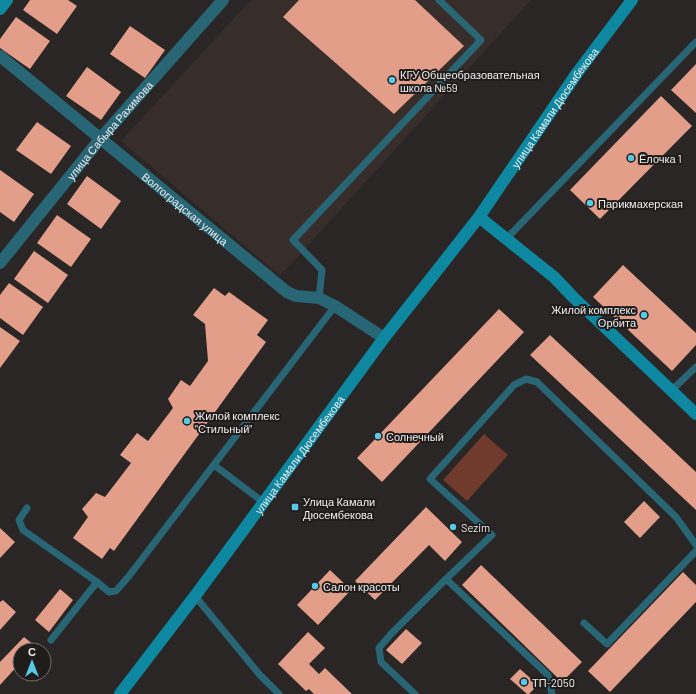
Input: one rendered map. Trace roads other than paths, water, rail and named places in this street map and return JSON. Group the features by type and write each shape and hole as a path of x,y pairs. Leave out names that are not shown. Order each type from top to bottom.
{"main road":[{"path":"0,9 7,0"},
{"name":"улица Камали Дюсембекова","path":"120,694 195,596 384,338 479,217 577,73 632,0"},
{"path":"479,217 554,277 573,297 696,414"}],"street":[{"name":"улица Сабыра Рахимова","path":"0,263 100,139 223,0"},
{"name":"Волгоградская улица","path":"0,56 287,292 296,296 319,298 335,306 384,338"}],"lane":[{"path":"319,298 322,270 293,240 481,40 439,0"},
{"path":"507,238 696,42"},
{"path":"28,508 19,520 23,530 109,592 116,591 335,306"},
{"path":"672,390 696,367"},
{"path":"415,694 380,662 379,648 390,634 492,535 430,479 514,385 526,379 537,382 676,517 696,545"},
{"path":"214,465 263,502"},
{"path":"584,623 607,644 696,551"},
{"path":"446,579 548,675 552,694"},
{"path":"51,640 97,582"},
{"path":"195,596 259,674 279,694"}],"place":[{"name":"КГУ Общеобразовательная школа №59","path":"392,80"},
{"name":"Ёлочка 1","path":"631,158"},
{"name":"Парикмахерская","path":"590,203"},
{"name":"Жилой комплекс Орбита","path":"644,315"},
{"name":"Жилой комплекс \"Стильный\"","path":"187,421"},
{"name":"Солнечный","path":"378,436"},
{"name":"Улица Камали Дюсембекова","path":"295,507"},
{"name":"Sezim","path":"453,527"},
{"name":"Салон красоты","path":"315,586"},
{"name":"ТП-2050","path":"524,682"}]}
